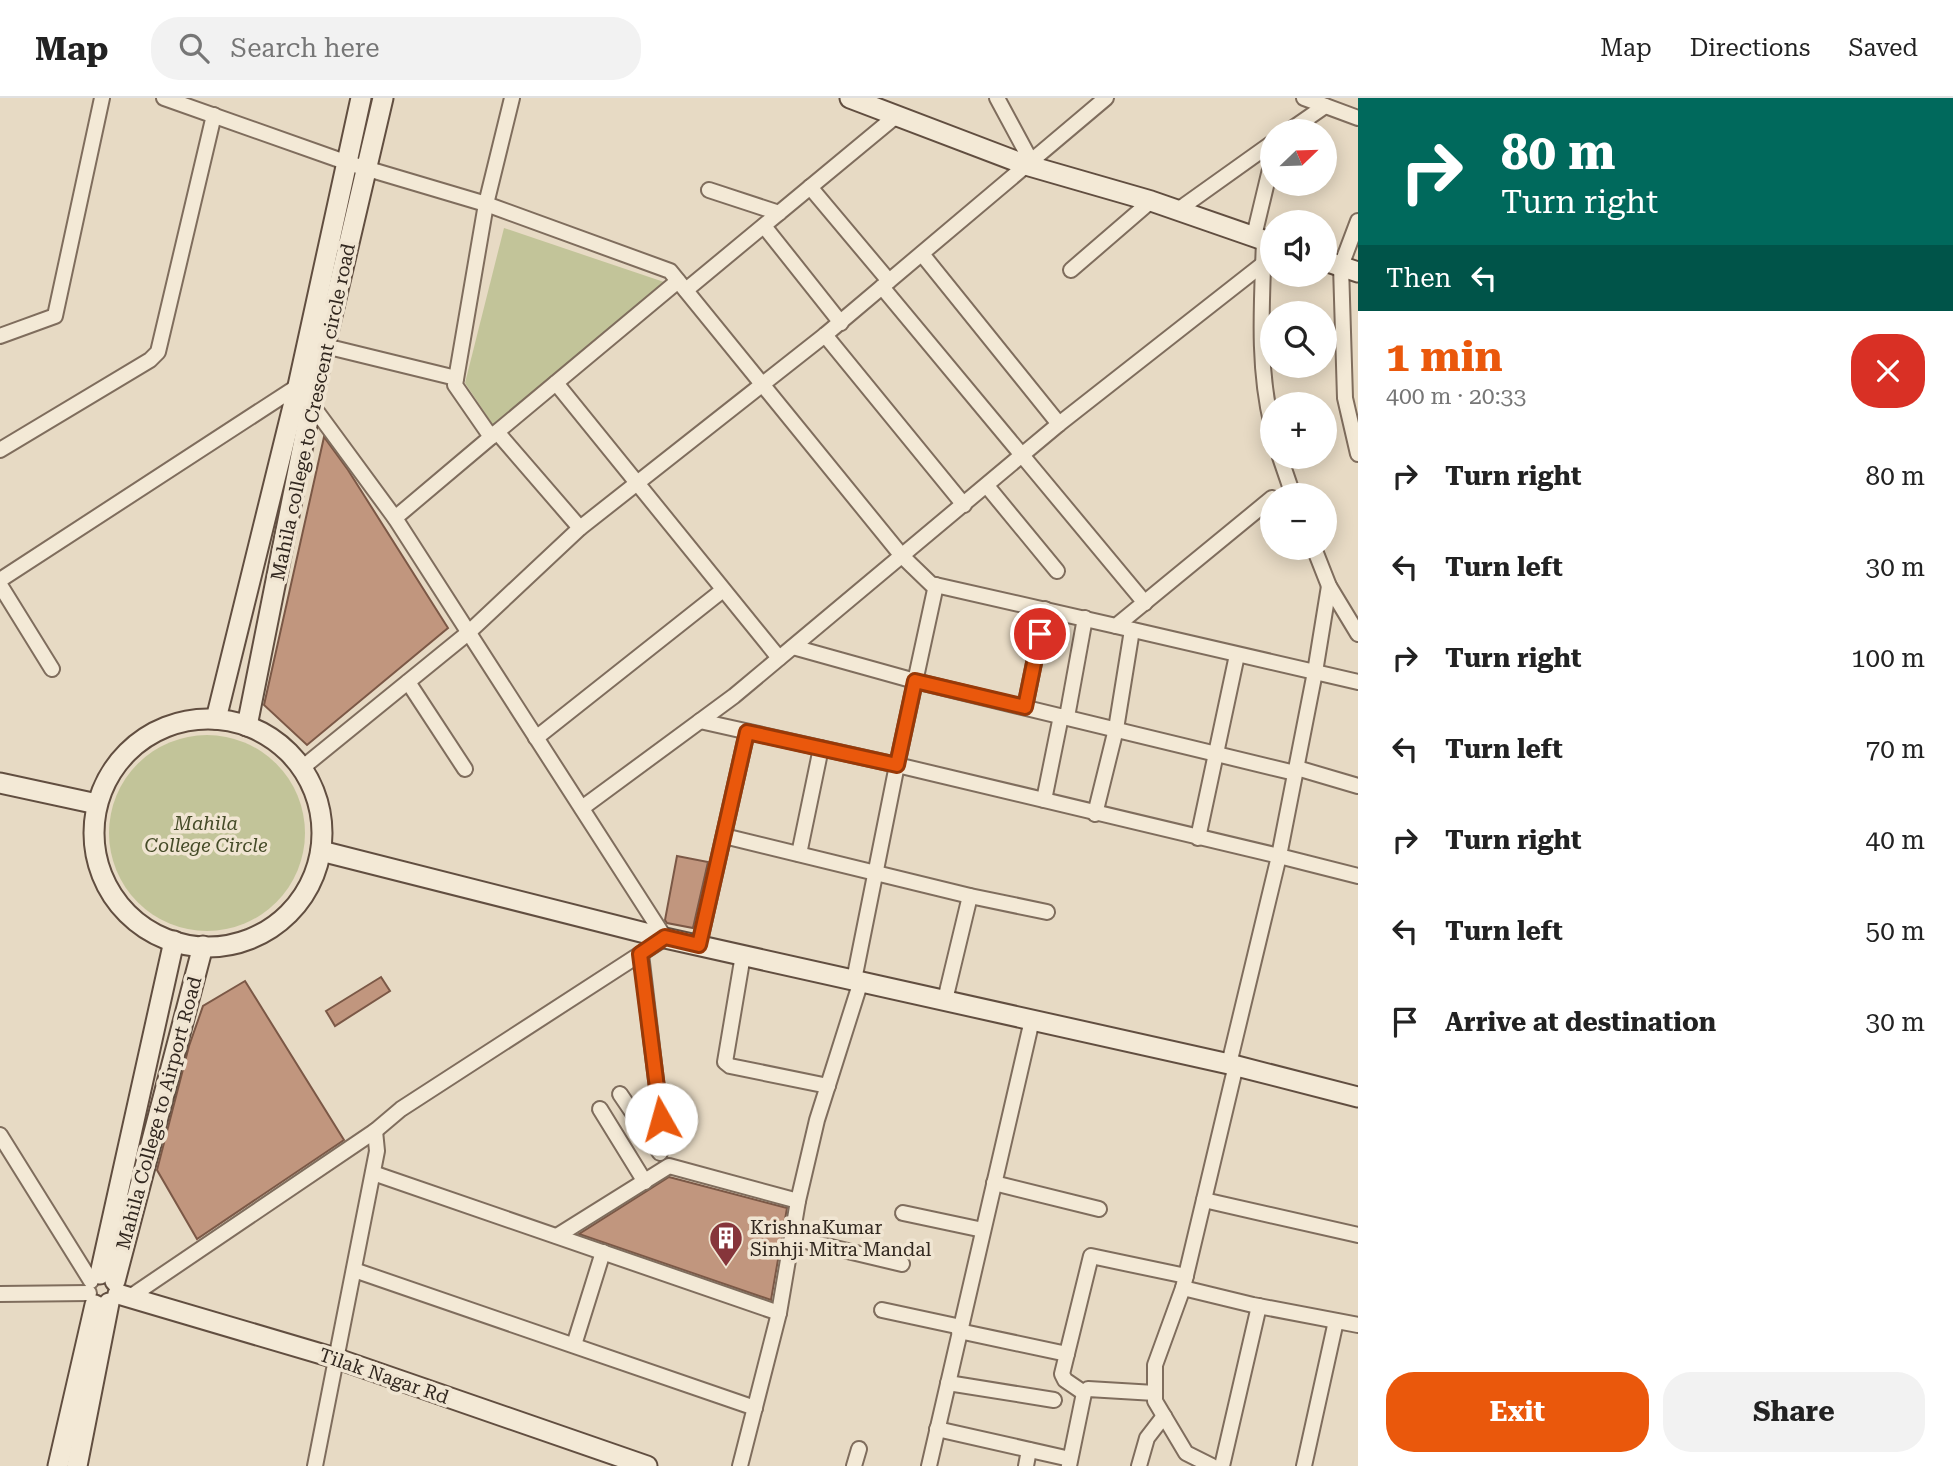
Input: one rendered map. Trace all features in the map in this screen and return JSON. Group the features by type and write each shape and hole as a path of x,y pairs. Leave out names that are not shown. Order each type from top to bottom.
{"main road":[{"name":"Mahila college to Crescent circle road","path":"247,726 325,346 357,165 361,98"},
{"name":"Mahila college to Crescent circle road","path":"216,719 298,386 357,165 383,98"},
{"path":"850,98 1028,163 1260,239"},
{"path":"204,718 216,719 240,722 275,740 302,768 316,793 322,822 321,850 310,886 288,915 257,936 222,947 185,945 150,932 122,908 102,877 94,841 97,804 111,771 136,743 168,725 204,718"},
{"path":"0,783 97,804"},
{"path":"321,850 665,937 1232,1065 1358,1097"},
{"name":"Mahila College to Airport Road","path":"77,1466 106,1291 173,941"},
{"name":"Mahila College to Airport Road","path":"58,1466 203,946"},
{"name":"Tilak Nagar Rd","path":"106,1291 335,1358 648,1466"}],"street":[{"path":"0,336 55,317 102,98"},
{"path":"164,98 357,165 486,204 670,271 902,556 931,584 1358,682"},
{"path":"512,98 486,204 455,385 494,434 580,528"},
{"path":"997,98 1028,163"},
{"path":"302,768 468,633 580,528 841,323 1106,98"},
{"path":"1306,98 1358,118"},
{"path":"1306,119 1325,106"},
{"path":"0,450 150,360 158,352 214,115"},
{"path":"395,518 556,383 764,226 896,116"},
{"path":"1178,210 1260,152"},
{"path":"810,187 1022,455 1144,603"},
{"path":"709,190 779,213"},
{"path":"1071,270 1150,201"},
{"path":"1358,221 1341,266 1351,400 1358,454"},
{"path":"764,226 841,323"},
{"path":"922,254 1059,424"},
{"path":"582,808 700,721 793,647 1059,424 1260,266"},
{"path":"1262,287 1265,392"},
{"path":"825,335 964,505"},
{"path":"325,346 456,379"},
{"path":"556,383 779,658"},
{"path":"0,1294 106,1291 375,1131 401,1109 665,937 395,518 298,386 0,583 51,669"},
{"path":"987,486 1057,571"},
{"path":"1116,626 1260,508"},
{"path":"1319,560 1329,586 1358,634"},
{"path":"740,1466 779,1312 817,1120 857,981 897,765 936,585"},
{"path":"1212,1466 1186,1453 1155,1401 1155,1365 1184,1282 1204,1200 1279,856 1329,586"},
{"path":"536,738 723,590"},
{"path":"1025,707 1045,609"},
{"path":"1044,800 1085,618"},
{"path":"1095,814 1116,729 1132,630"},
{"path":"793,647 915,681 1217,755 1358,786"},
{"path":"1198,838 1237,655"},
{"path":"408,682 465,769"},
{"path":"700,721 897,765 1358,876"},
{"path":"699,945 747,732"},
{"path":"799,854 821,748"},
{"path":"724,836 1047,912"},
{"path":"945,1000 970,895"},
{"path":"640,954 660,1114 658,1149"},
{"path":"743,955 725,1060 727,1065 828,1086"},
{"path":"929,1466 1032,1020"},
{"path":"620,1094 669,1166 799,1201"},
{"path":"600,1109 645,1182"},
{"path":"315,1466 377,1151 375,1131"},
{"path":"0,1135 106,1291"},
{"path":"557,1236 669,1166"},
{"path":"373,1173 779,1312"},
{"path":"994,1183 1099,1209"},
{"path":"1204,1200 1358,1235"},
{"path":"903,1213 983,1230"},
{"path":"793,1238 902,1264"},
{"path":"574,1345 603,1252"},
{"path":"1084,1393 1063,1377 1091,1256 1259,1306 1358,1325"},
{"path":"354,1270 755,1408"},
{"path":"1222,1466 1259,1306"},
{"path":"882,1310 1067,1354"},
{"path":"1304,1466 1336,1321"},
{"path":"948,1383 1054,1400"},
{"path":"937,1429 1029,1450 1069,1463 1084,1393 1088,1389 1155,1393"},
{"path":"1139,1466 1147,1438 1164,1416"},
{"path":"854,1466 859,1449"},
{"path":"1026,1466 1029,1450"}],"green space":[{"path":"504,228 664,282 493,425 465,383"},
{"name":"Mahila College Circle","path":"207,735 244,743 276,764 297,796 305,833 297,870 276,902 244,923 207,931 170,923 138,902 117,870 109,833 117,796 138,764 170,743"}],"building":[{"path":"324,437 348,470 448,628 307,745 264,705"},
{"path":"677,856 708,862 693,928 667,923 665,920"},
{"path":"381,977 390,991 335,1026 326,1011"},
{"path":"245,981 344,1140 197,1239 157,1170 189,1046 203,1006"},
{"name":"KrishnaKumar Sinhji Mitra Mandal","path":"669,1177 787,1208 771,1300 579,1234"}],"place":[{"name":"KrishnaKumar Sinhji Mitra Mandal","path":"726,1268"}],"route":[{"path":"661,1119 640,954 665,937 699,945 747,732 897,765 915,681 1025,707 1040,634"}]}
